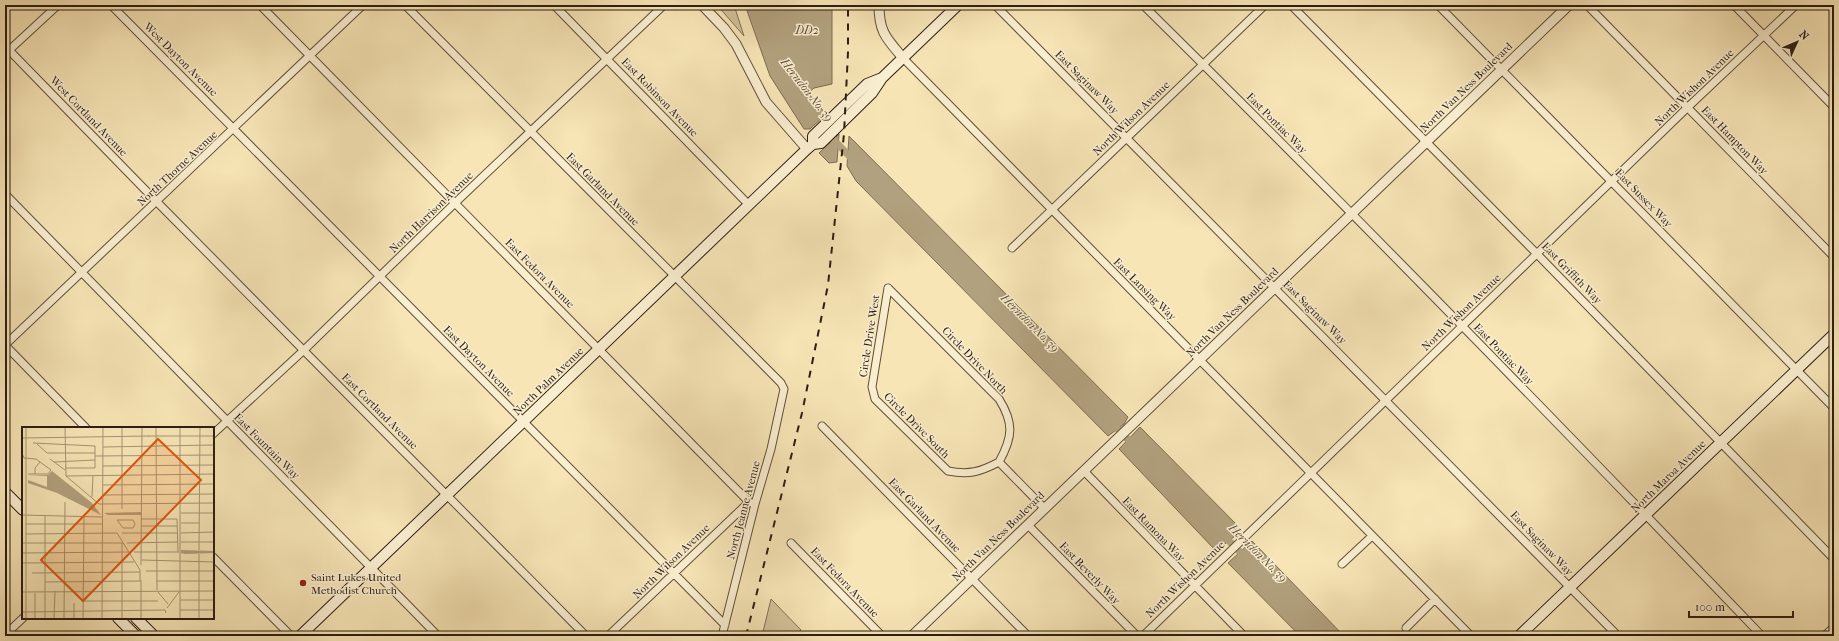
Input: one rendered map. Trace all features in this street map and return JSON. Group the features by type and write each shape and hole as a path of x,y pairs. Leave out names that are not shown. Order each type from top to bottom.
{"main road":[{"name":"North Palm Avenue","path":"300,636 814,143 866,84 882,78 958,5"},
{"name":"North Maroa Avenue","path":"1519,636 1834,334"},
{"path":"5,492 22,509"},
{"path":"119,619 136,636"},
{"path":"137,619 154,636"}],"street":[{"path":"6,50 58,5"},
{"name":"West Dayton Avenue","path":"111,5 235,128"},
{"name":"East Fedora Avenue","path":"260,5 752,503"},
{"name":"North Thorne Avenue","path":"5,345 363,5"},
{"name":"East Garland Avenue","path":"405,5 530,132 676,276 781,383 784,389"},
{"name":"East Robinson Avenue","path":"554,5 749,205"},
{"name":"North Harrison Avenue","path":"214,433 304,350 455,203 664,5"},
{"path":"702,5 724,28 736,44 766,102 814,143"},
{"path":"879,5 879,19 882,30 903,58"},
{"name":"East Saginaw Way","path":"995,5 1618,636"},
{"name":"East Pontiac Way","path":"1143,5 1646,514 1762,636"},
{"name":"North Wilson Avenue","path":"1012,248 1265,5"},
{"name":"East Griffith Way","path":"1291,5 1537,254 1834,559"},
{"name":"East Sussex Way","path":"1438,5 1834,408"},
{"name":"North Van Ness Boulevard","path":"912,636 1569,5"},
{"name":"East Hampton Way","path":"1586,5 1834,256"},
{"path":"1734,5 1834,107"},
{"name":"North Wishon Avenue","path":"1143,636 1243,538 1387,401 1688,107 1796,5"},
{"name":"West Cortland Avenue","path":"6,50 157,202"},
{"name":"East Lansing Way","path":"903,58 1471,636"},
{"name":"East Dayton Avenue","path":"235,128 725,625"},
{"name":"East Fountain Way","path":"5,194 438,636"},
{"name":"East Cortland Avenue","path":"157,202 448,494 586,636"},
{"name":"Circle Drive West","path":"872,387 888,288"},
{"name":"Circle Drive North","path":"888,288 1002,404 1008,414 1010,432 1006,448 999,462"},
{"path":"5,345 85,427"},
{"name":"Circle Drive South","path":"872,387 875,399 878,403 948,471 960,474 974,473 999,462"},
{"name":"North Jeanne Avenue","path":"722,636 752,503 771,449 784,389"},
{"name":"East Garland Avenue","path":"822,426 1028,636"},
{"path":"999,462 1045,508"},
{"name":"East Ramona Way","path":"1084,471 1244,636"},
{"name":"North Wilson Avenue","path":"608,636 673,573 752,503"},
{"name":"East Beverly Way","path":"1028,525 1137,636"},
{"path":"1342,564 1372,536"},
{"name":"East Fedora Avenue","path":"791,543 882,636"},
{"path":"214,558 291,636"},
{"path":"1406,628 1435,600"},
{"path":"5,636 22,619"},
{"path":"1824,636 1834,627"}],"shaded area":[{"path":"717,5 734,5 744,36"},
{"path":"771,599 801,630 794,636 762,636"}],"water":[{"name":"DD2","path":"745,5 832,5 832,84 814,88 808,93 826,114 810,129 804,129 770,76"},
{"path":"839,134 837,162 829,163 819,153"},
{"path":"849,136 1128,417 1124,424 1108,436 856,181 847,166"},
{"path":"1140,427 1240,528 1235,536 1216,551 1119,449"},
{"path":"1252,541 1344,636 1300,636 1228,563"}],"waterway":[{"name":"Herndon No. 39","path":"832,138 854,161"},
{"name":"Herndon No. 39","path":"1111,422 1133,445"},
{"name":"Herndon No. 39","path":"1222,534 1246,558"}],"railway":[{"path":"746,636 802,413 828,285 844,134 848,52 848,5"}],"place":[{"name":"Saint Lukes United Methodist Church","path":"303,583"}]}
